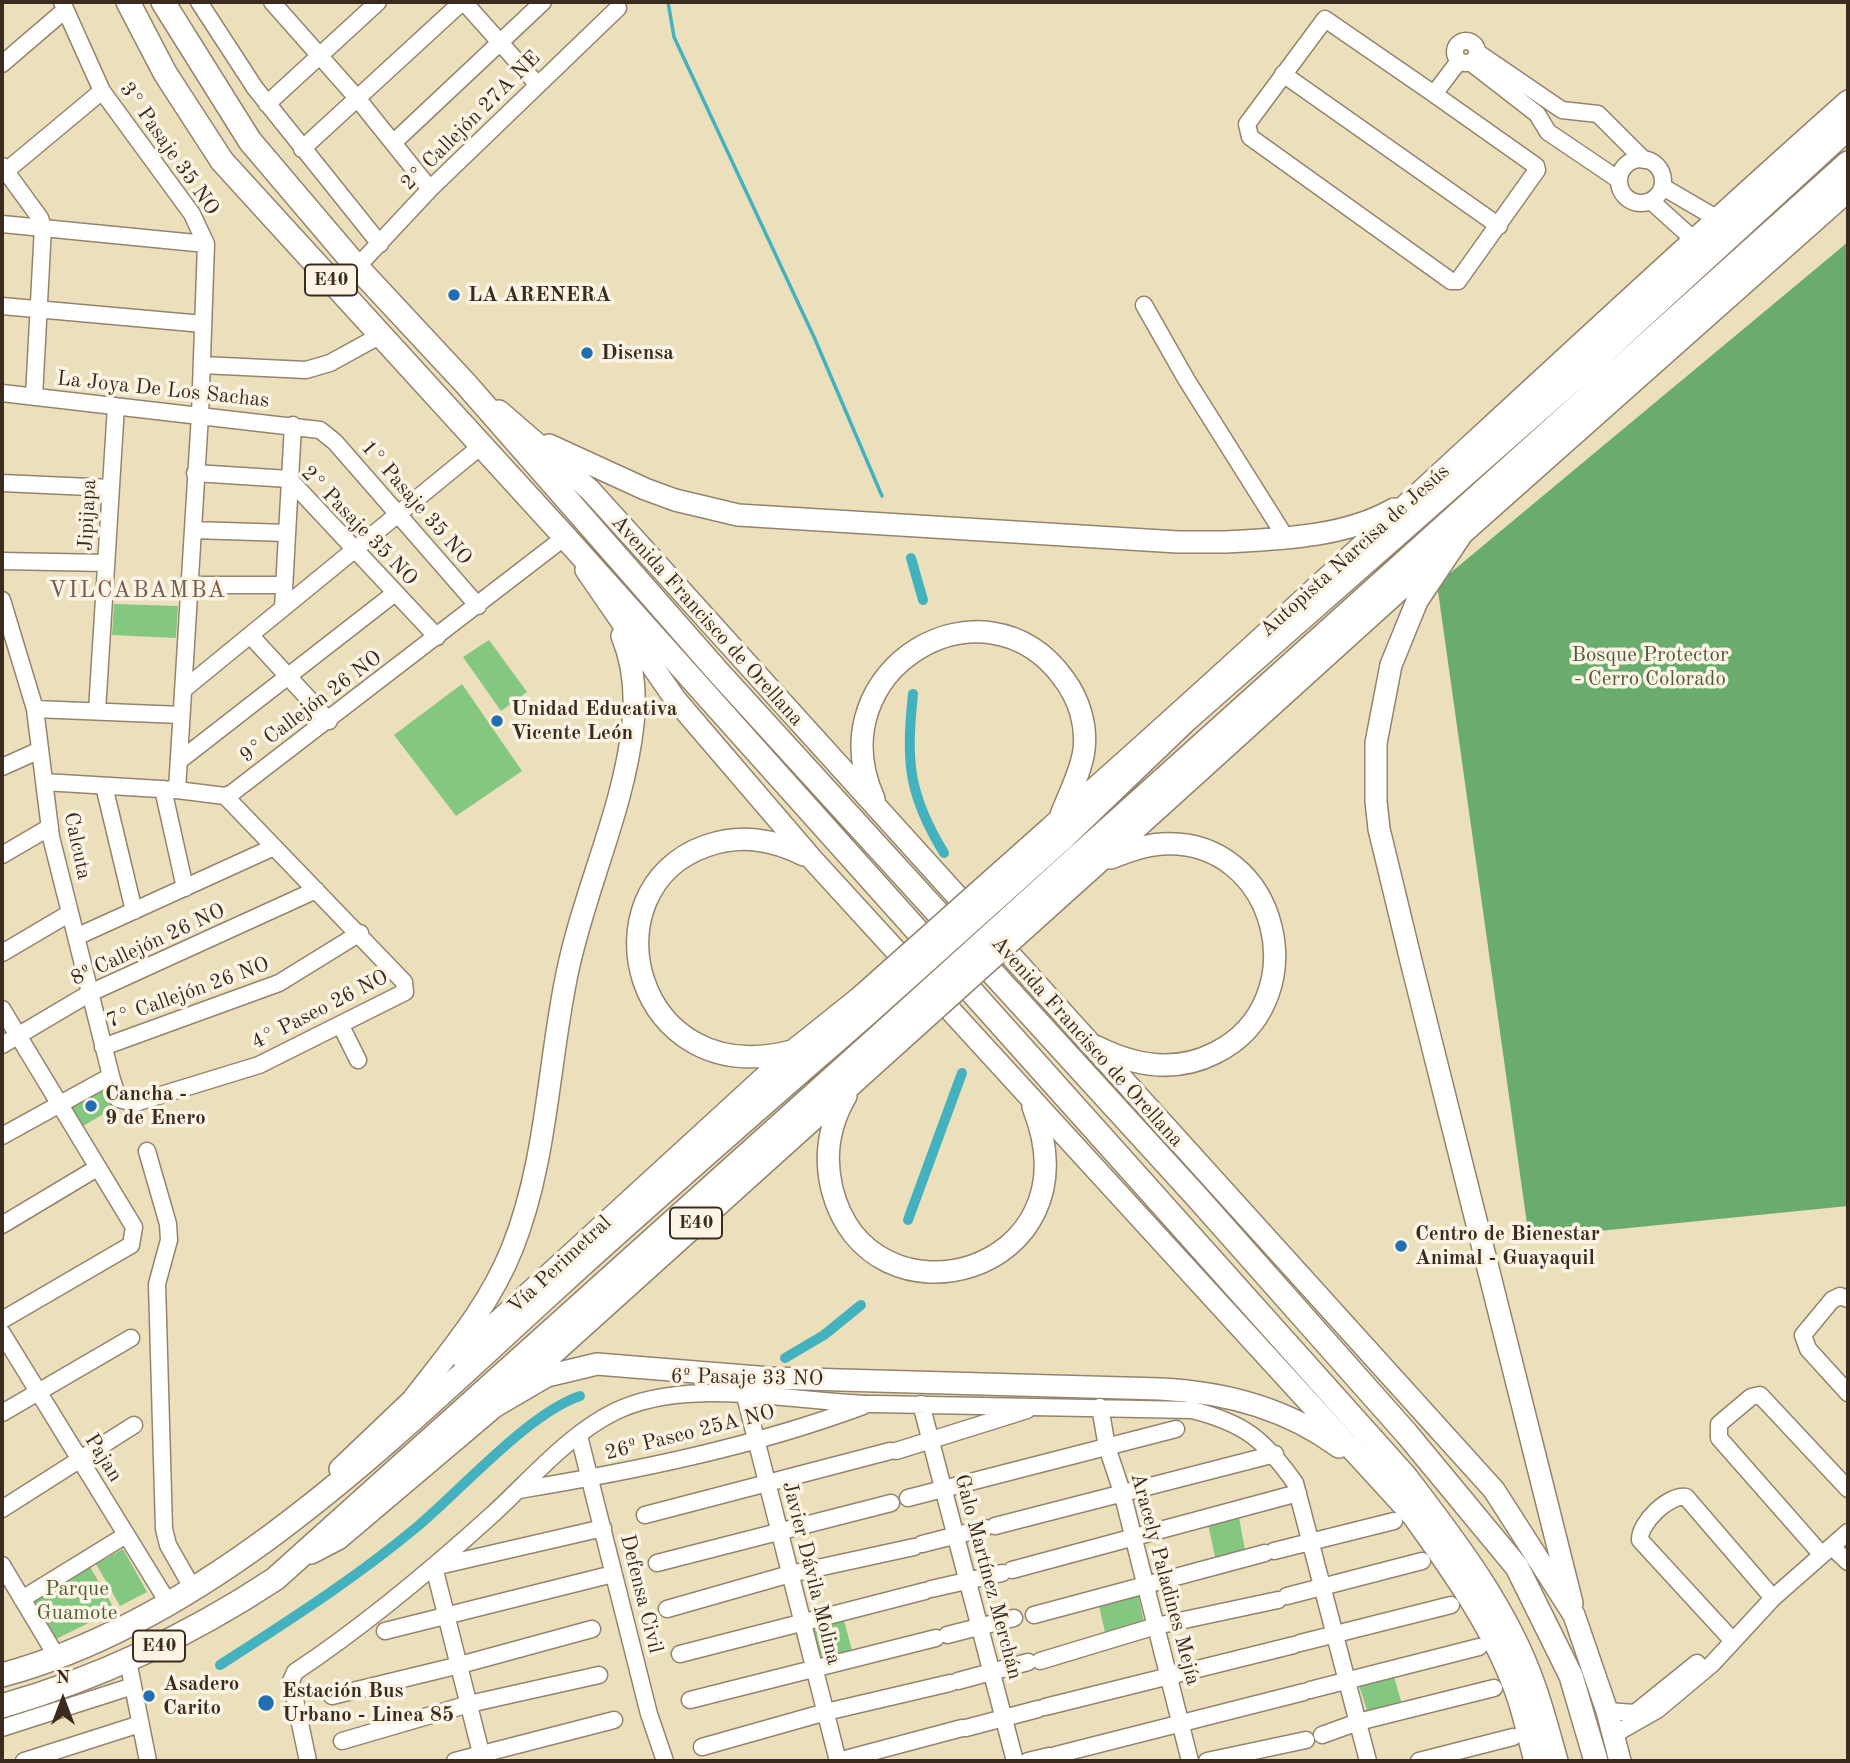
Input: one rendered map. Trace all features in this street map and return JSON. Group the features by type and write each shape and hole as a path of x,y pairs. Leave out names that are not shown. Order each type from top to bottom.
{"highway":[{"name":"E40","path":"128,2 165,73 222,161 480,447 565,537"},
{"name":"Avenida Francisco de Orellana","path":"163,2 250,141 357,267 465,383 719,673 1206,1207 1407,1434 1517,1567 1571,1676 1596,1761"},
{"name":"Autopista Narcisa de Jesús","path":"864,1004 1057,830 1596,359 1848,128"},
{"name":"Autopista Narcisa de Jesús","path":"893,1036 1089,863 1848,163"},
{"path":"565,537 1405,1476 1458,1546 1496,1604 1533,1682 1556,1761"},
{"name":"Vía Perimetral","path":"2,1675 57,1657 169,1604 268,1538 396,1433 864,1004"},
{"name":"Vía Perimetral","path":"2,1706 42,1695 128,1661 220,1615 302,1557 893,1036"}],"main road":[{"name":"Autopista Narcisa de Jesús","path":"1057,830 1693,239 1848,102"},
{"name":"Autopista Narcisa de Jesús","path":"1089,863 1848,191"},
{"name":"Avenida Francisco de Orellana","path":"465,383 590,491 1494,1490 1574,1615 1607,1711 1620,1761"},
{"path":"529,436 645,489 675,500 738,515 1178,542 1286,538 1364,522 1423,492"},
{"name":"E40","path":"565,537 612,612"},
{"path":"1460,537 1417,601 1391,665 1376,743 1376,801 1379,829 1411,961 1544,1483 1574,1615"},
{"path":"612,612 675,699 812,859 1413,1516 1452,1570 1518,1697 1535,1761"},
{"path":"414,1398 475,1321 513,1247 527,1204 567,973 629,753 634,684 630,659 612,612"},
{"path":"879,811 867,780 862,742 864,719 880,683 898,663 928,642 954,634 982,633 1013,641 1039,655 1061,674 1075,698 1084,726 1083,754 1057,830"},
{"path":"794,1050 744,1058 717,1053 688,1040 664,1019 649,996 640,971 638,940 643,912 656,885 677,861 701,848 732,840 764,840 781,844 812,859"},
{"path":"1086,1041 1120,1057 1146,1064 1177,1065 1208,1057 1237,1039 1256,1018 1269,992 1275,962 1272,926 1261,899 1244,877 1222,859 1195,848 1164,844 1132,849 1089,863"},
{"name":"Vía Perimetral","path":"268,1538 282,1517 346,1464 414,1398 794,1050 864,1004"},
{"name":"Vía Perimetral","path":"302,1557 338,1539 494,1407 631,1280 854,1084 893,1036"},
{"path":"854,1084 839,1109 831,1132 829,1172 836,1200 848,1226 869,1247 895,1264 925,1271 957,1272 987,1263 1012,1243 1033,1216 1041,1196 1047,1162 1044,1137 1030,1098"},
{"path":"494,1407 547,1376 597,1364 770,1378 1196,1391 1229,1396 1282,1415 1331,1441 1369,1469"}],"street":[{"path":"199,2 267,104 380,244"},
{"path":"267,104 378,2"},
{"path":"302,149 463,2 537,84"},
{"path":"393,143 543,2"},
{"path":"280,5 430,190"},
{"path":"2,64 64,6"},
{"name":"3° Pasaje 35 NO","path":"64,6 102,91 192,214 206,244 200,415 183,690 178,761 170,789 185,888"},
{"name":"2° Callejón 27A NE","path":"357,267 430,190 618,8"},
{"path":"1325,19 1536,166 1537,170 1463,278 1451,281 1250,136 1247,124 1283,74 1325,19"},
{"path":"1434,94 1469,58"},
{"path":"1469,58 1562,110 1598,114 1644,160 1659,168 1663,187 1716,218"},
{"path":"1469,58 1537,114 1548,132 1619,180 1626,198 1638,203 1651,201 1663,187"},
{"path":"1283,74 1499,226"},
{"path":"34,397 43,227 40,218 4,168 102,91"},
{"path":"1619,180 1628,164 1644,160"},
{"path":"1651,201 1693,239"},
{"path":"2,224 206,244"},
{"path":"1144,304 1186,379 1286,538"},
{"path":"2,306 203,324"},
{"path":"202,365 306,370 330,363 381,335"},
{"name":"La Joya De Los Sachas","path":"2,393 320,430"},
{"name":"Jipijapa","path":"97,711 116,406"},
{"path":"283,608 293,425"},
{"name":"1° Pasaje 35 NO","path":"320,430 335,442 478,606"},
{"path":"183,690 480,447"},
{"name":"2° Pasaje 35 NO","path":"195,473 289,479 437,637"},
{"path":"2,483 111,488"},
{"path":"193,530 287,533"},
{"name":"9° Callejón 26 NO","path":"225,796 329,721 565,537"},
{"path":"2,561 106,563"},
{"path":"189,585 284,585"},
{"path":"178,761 395,593"},
{"name":"Calcuta","path":"2,600 34,709 50,827 118,1099"},
{"path":"250,635 329,721"},
{"path":"34,709 181,715"},
{"path":"2,767 40,750"},
{"path":"44,782 170,789 225,796"},
{"path":"104,786 134,911"},
{"name":"4° Paseo 26 NO","path":"118,1099 135,1103 259,1065 405,992 404,982 359,933 225,796"},
{"path":"2,855 50,827"},
{"path":"76,937 274,847"},
{"name":"8º Callejón 26 NO","path":"2,1045 90,993 316,890"},
{"path":"2,953 70,913"},
{"name":"7° Callejón 26 NO","path":"103,1046 279,983 359,933"},
{"path":"2,1009 134,1227 131,1245 2,1320"},
{"path":"341,1026 358,1060"},
{"path":"2,1136 111,1076"},
{"path":"147,1151 168,1224 169,1240 157,1284 164,1529 168,1545 193,1589"},
{"path":"2,1225 97,1168"},
{"path":"1848,1299 1840,1296 1832,1300 1803,1335 1803,1342 1848,1393"},
{"name":"Pajan","path":"2,1333 169,1604"},
{"path":"2,1413 131,1338"},
{"name":"6º Pasaje 33 NO","path":"307,1756 292,1676 355,1633 434,1567 579,1436 613,1412 646,1400 680,1394 868,1404 1042,1405 1192,1410 1224,1419 1252,1432 1275,1454 1295,1483 1368,1761"},
{"path":"1848,1489 1760,1395 1751,1397 1719,1424 1719,1437 1827,1551 1848,1562"},
{"name":"Javier Dávila Molina","path":"745,1396 838,1761"},
{"name":"26º Paseo 25A NO","path":"519,1490 590,1479 756,1439 819,1422 868,1404"},
{"name":"Galo Martínez Merchán","path":"921,1404 1016,1761"},
{"path":"645,1515 893,1451 1042,1405"},
{"name":"Aracely Paladines Mejía","path":"1100,1407 1107,1447 1122,1492 1190,1761"},
{"path":"2,1509 134,1425"},
{"path":"908,1498 1176,1429"},
{"name":"Defensa Civil","path":"579,1436 649,1714 665,1761"},
{"path":"667,1609 790,1574 918,1545 955,1533 990,1527 1275,1454"},
{"path":"680,1654 1007,1572 1133,1535 1298,1493"},
{"path":"1727,1645 1640,1540 1642,1526 1671,1499 1686,1497 1773,1598"},
{"path":"657,1563 891,1503"},
{"path":"1034,1615 1145,1583 1394,1521"},
{"path":"482,1758 434,1567 603,1528"},
{"path":"1613,1735 1712,1664 1773,1598 1848,1532"},
{"path":"22,1599 126,1535"},
{"path":"702,1747 825,1712 1034,1661 1156,1626 1282,1598 1322,1585 1422,1561"},
{"path":"2,1565 57,1657"},
{"path":"385,1631 613,1574"},
{"path":"838,1761 1003,1716 1451,1605"},
{"path":"690,1700 1014,1618"},
{"path":"332,1696 592,1629"},
{"path":"1028,1761 1479,1647"},
{"path":"128,1661 148,1761"},
{"path":"342,1741 469,1704 598,1675"},
{"path":"2,1728 133,1686"},
{"path":"1207,1761 1314,1737 1494,1688"},
{"path":"1607,1711 1638,1717"},
{"path":"455,1761 482,1758 614,1720"},
{"path":"24,1761 140,1724"},
{"path":"1419,1761 1513,1737"}],"green space":[{"name":"Bosque Protector - Cerro Colorado","path":"1848,242 1848,1206 1529,1238 1437,584"},
{"path":"114,604 178,606 176,638 112,635"},
{"path":"489,640 527,692 501,711 463,657"},
{"path":"462,684 522,771 456,816 394,735"},
{"name":"Cancha - 9 de Enero","path":"105,1084 117,1106 78,1129 66,1107"},
{"path":"1239,1518 1246,1555 1216,1561 1208,1524"},
{"path":"123,1549 147,1592 120,1606 96,1564"},
{"name":"Parque Guamote","path":"89,1565 115,1610 56,1639 32,1600"},
{"path":"1137,1590 1145,1626 1106,1637 1098,1601"},
{"path":"843,1617 853,1654 814,1663 805,1627"},
{"path":"1393,1673 1403,1708 1369,1717 1358,1682"}],"waterway":[{"path":"668,2 674,37 814,337 882,496"},
{"path":"911,558 923,600"},
{"path":"913,694 910,739 912,777 923,813 944,853"},
{"path":"908,1220 962,1073"},
{"path":"785,1358 824,1335 861,1305"},
{"path":"220,1665 370,1563 418,1526 539,1418 580,1396"}],"place":[{"name":"LA ARENERA","path":"454,295"},
{"name":"Disensa","path":"587,353"},
{"name":"Unidad Educativa Vicente León","path":"497,721"},
{"name":"Cancha - 9 de Enero","path":"91,1106"},
{"name":"Centro de Bienestar Animal - Guayaquil","path":"1401,1246"},
{"name":"Asadero Carito","path":"149,1696"},
{"name":"Estación Bus Urbano - Linea 85","path":"266,1703"}],"district":[{"name":"VILCABAMBA","path":"138,591"}]}
